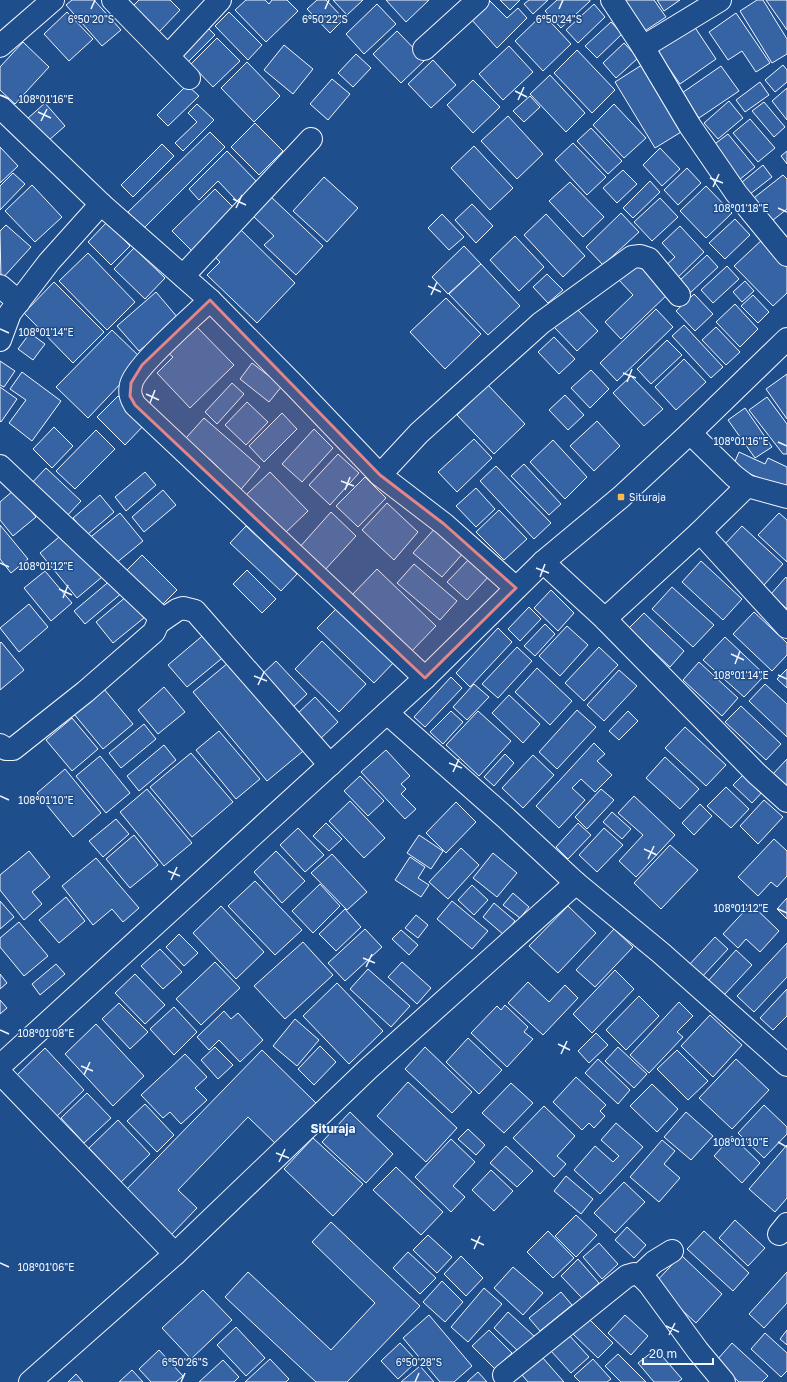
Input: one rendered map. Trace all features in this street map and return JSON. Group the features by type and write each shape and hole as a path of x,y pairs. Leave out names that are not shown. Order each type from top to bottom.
{"street":[{"path":"0,46 53,0"},
{"path":"114,0 189,78"},
{"path":"168,56 220,0"},
{"path":"424,49 478,0"},
{"path":"612,0 643,47 690,126 732,187 787,255"},
{"path":"643,47 720,0"},
{"path":"0,106 101,204 210,300 380,475 444,524 516,588"},
{"path":"183,276 311,139"},
{"path":"0,340 10,313 49,262 101,204"},
{"path":"380,475 420,434 541,323 627,260 632,257 640,256 649,259 679,295"},
{"path":"0,286 19,302"},
{"path":"210,300 142,365 131,383 130,396 134,405 425,678"},
{"path":"0,1066 425,678 543,562 620,497 690,434 787,339"},
{"path":"690,434 734,476 747,486 787,497"},
{"path":"0,466 158,615 158,623 154,632 85,692 13,749 6,749 0,745"},
{"path":"605,619 700,532 747,486"},
{"path":"700,532 787,627"},
{"path":"543,562 605,619 757,774 787,801"},
{"path":"158,623 177,610 183,608 195,611 330,765"},
{"path":"387,713 506,818 576,883 661,954 787,1064"},
{"path":"30,1382 175,1254 368,1069 576,883"},
{"path":"0,1073 175,1254"},
{"path":"640,1275 654,1262 672,1251"},
{"path":"504,1375 627,1276 634,1274 640,1275 649,1284 698,1351 724,1382"}],"highlighted area":[{"path":"210,300 380,475 444,524 516,588 425,678 135,405 130,396 131,383 142,365"}],"building":[{"path":"72,0 94,0 121,30 102,46 66,5"},
{"path":"139,0 170,0 180,10 159,32 132,7"},
{"path":"246,0 265,0 269,4 272,0 287,0 298,11 266,42 235,10"},
{"path":"317,0 326,0 344,19 330,33 307,9"},
{"path":"333,0 363,0 347,15"},
{"path":"386,0 429,0 406,22"},
{"path":"500,0 520,0 510,10"},
{"path":"529,0 548,0 533,14 524,4"},
{"path":"557,0 590,1 561,28 545,11"},
{"path":"617,0 654,0 666,17 640,34"},
{"path":"657,0 680,0 664,11"},
{"path":"757,0 763,0 787,39 787,54 772,63 740,11"},
{"path":"766,0 787,0 787,30"},
{"path":"490,1 507,18 518,8 527,18 497,48 471,19"},
{"path":"377,4 396,24 364,54 346,34"},
{"path":"594,4 605,17 578,43 566,30"},
{"path":"67,12 93,39 69,61 44,34"},
{"path":"229,12 262,45 248,60 215,26"},
{"path":"736,13 770,63 756,72 742,51 728,60 709,32"},
{"path":"543,14 571,44 543,71 515,41"},
{"path":"611,22 622,34 597,58 585,46"},
{"path":"205,25 215,35 188,62 178,52"},
{"path":"694,26 716,59 680,84 657,51"},
{"path":"397,31 425,60 401,83 373,54"},
{"path":"217,38 240,61 213,87 191,64"},
{"path":"23,42 49,67 15,104 0,90 0,67"},
{"path":"624,43 638,58 616,78 603,63"},
{"path":"284,45 313,69 293,94 264,70"},
{"path":"509,46 533,72 503,100 479,74"},
{"path":"577,50 615,90 592,113 554,73"},
{"path":"356,54 371,68 353,87 338,73"},
{"path":"433,60 456,85 431,108 408,84"},
{"path":"247,62 280,96 254,122 221,88"},
{"path":"645,63 686,129 655,148 615,82"},
{"path":"783,65 787,70 787,82 775,92 765,80"},
{"path":"721,66 739,91 699,118 682,93"},
{"path":"550,75 585,113 566,132 530,94"},
{"path":"332,79 350,94 328,120 310,104"},
{"path":"473,80 500,107 473,133 447,105"},
{"path":"760,82 769,95 745,112 736,100"},
{"path":"187,85 199,96 168,126 157,115"},
{"path":"787,88 787,120 772,101"},
{"path":"530,96 540,107 524,122 513,111"},
{"path":"729,101 743,118 718,139 704,123"},
{"path":"764,102 785,127 774,137 752,111"},
{"path":"45,103 65,126 48,141 27,119"},
{"path":"197,104 214,120 183,151 175,143 197,122 188,113"},
{"path":"614,104 646,138 624,158 593,125"},
{"path":"508,116 543,154 517,179 481,141"},
{"path":"750,119 775,148 758,162 733,133"},
{"path":"255,123 283,151 259,175 231,147"},
{"path":"591,128 622,161 608,174 577,141"},
{"path":"210,132 225,147 144,228 128,212"},
{"path":"728,134 755,167 739,180 712,146"},
{"path":"573,143 606,177 587,195 555,160"},
{"path":"162,144 174,156 133,197 121,185"},
{"path":"474,146 513,188 490,210 451,168"},
{"path":"0,147 18,166 0,183"},
{"path":"660,148 680,169 662,186 643,165"},
{"path":"227,151 257,182 237,201 218,181 199,200 189,189"},
{"path":"787,151 787,164 781,156"},
{"path":"763,165 772,177 745,198 736,187"},
{"path":"687,168 701,183 678,205 664,190"},
{"path":"623,170 637,184 617,203 603,188"},
{"path":"13,173 25,184 0,210 0,186"},
{"path":"783,175 787,179 787,209 768,224 750,201"},
{"path":"324,177 358,208 327,242 293,211"},
{"path":"650,181 660,192 633,218 623,208"},
{"path":"570,182 604,217 583,237 549,201"},
{"path":"32,185 62,217 35,242 5,211"},
{"path":"706,186 732,213 706,238 680,211"},
{"path":"215,189 235,209 192,251 172,231"},
{"path":"269,195 323,246 296,275 264,245 274,236 251,214"},
{"path":"660,198 678,217 652,241 634,222"},
{"path":"472,204 493,226 476,243 455,220"},
{"path":"621,213 639,232 603,265 586,247"},
{"path":"442,214 464,237 449,250 428,228"},
{"path":"546,214 585,256 563,277 524,235"},
{"path":"735,219 750,235 725,259 709,243"},
{"path":"107,222 130,246 111,265 88,242"},
{"path":"6,225 31,247 1,280 0,231"},
{"path":"680,226 704,252 674,281 662,269 675,257 662,243"},
{"path":"240,229 295,283 257,323 207,275 220,262 212,254"},
{"path":"515,236 544,267 519,291 490,260"},
{"path":"764,238 787,263 787,293 773,306 734,266"},
{"path":"464,246 481,264 448,294 432,277"},
{"path":"134,248 165,278 145,299 114,269"},
{"path":"88,253 135,302 107,330 59,281"},
{"path":"707,255 718,267 690,293 679,281"},
{"path":"640,260 670,292 621,339 605,322 633,295 619,280"},
{"path":"481,264 520,306 488,335 449,294"},
{"path":"727,266 739,279 713,303 701,290"},
{"path":"547,274 563,290 548,303 533,287"},
{"path":"745,281 754,291 742,302 733,292"},
{"path":"54,282 104,332 73,363 24,313"},
{"path":"156,292 178,318 139,351 117,326"},
{"path":"694,294 713,314 695,331 676,311"},
{"path":"753,295 769,312 758,323 741,306"},
{"path":"446,298 481,334 445,369 410,332"},
{"path":"735,304 758,329 740,347 716,322"},
{"path":"575,307 598,331 577,351 554,327"},
{"path":"656,309 673,327 617,381 600,363"},
{"path":"194,324 234,365 190,408 157,373 173,357 166,351"},
{"path":"684,325 723,367 711,378 672,336"},
{"path":"716,327 740,352 726,365 702,340"},
{"path":"112,330 143,360 88,418 56,387"},
{"path":"30,333 45,344 33,360 18,349"},
{"path":"554,337 575,359 559,374 538,352"},
{"path":"667,340 682,355 651,384 637,369"},
{"path":"684,359 706,382 676,410 655,387"},
{"path":"0,361 15,371 4,387 0,385"},
{"path":"252,363 282,386 269,402 240,379"},
{"path":"591,370 609,389 590,408 571,388"},
{"path":"22,372 61,401 32,441 9,423 26,400 10,389"},
{"path":"787,374 787,419 766,389"},
{"path":"631,376 663,409 644,426 613,393"},
{"path":"232,383 244,394 217,424 205,412"},
{"path":"488,385 525,424 494,454 457,415"},
{"path":"0,387 17,399 1,422 0,421"},
{"path":"565,395 584,415 568,430 549,410"},
{"path":"118,396 146,423 125,445 97,417"},
{"path":"767,397 787,424 787,454 783,454 749,410"},
{"path":"247,402 268,422 246,445 225,425"},
{"path":"745,408 772,447 755,458 728,420"},
{"path":"282,413 297,429 264,462 249,446"},
{"path":"204,418 260,467 237,494 213,473 218,467 186,438"},
{"path":"597,421 620,446 594,471 570,446"},
{"path":"54,427 73,446 52,468 33,449"},
{"path":"314,429 333,448 302,482 282,464"},
{"path":"96,430 115,449 75,489 56,471"},
{"path":"474,439 492,458 457,492 438,472"},
{"path":"553,440 587,477 565,499 530,462"},
{"path":"739,452 765,464 768,458 787,467 787,491 733,466"},
{"path":"338,454 359,473 330,505 309,485"},
{"path":"524,464 561,504 549,515 511,476"},
{"path":"496,466 551,523 534,539 480,481"},
{"path":"46,468 81,501 64,519 29,486"},
{"path":"145,472 156,485 126,511 115,497"},
{"path":"270,472 308,511 283,535 245,496"},
{"path":"365,477 386,498 358,527 336,506"},
{"path":"476,488 495,509 476,527 456,506"},
{"path":"14,490 36,517 13,536 0,520 0,502"},
{"path":"163,490 176,505 144,532 132,517"},
{"path":"100,495 114,512 87,535 73,518"},
{"path":"387,503 418,532 394,560 362,530"},
{"path":"499,510 527,539 504,560 476,532"},
{"path":"331,512 356,536 323,572 298,549"},
{"path":"120,513 143,541 110,568 87,540"},
{"path":"779,513 787,520 787,562 758,535"},
{"path":"0,525 28,559 11,573 0,559"},
{"path":"246,526 297,574 281,591 230,543"},
{"path":"437,526 465,551 442,577 413,553"},
{"path":"742,526 783,564 764,585 723,546"},
{"path":"65,532 102,577 77,598 40,553"},
{"path":"142,555 177,590 157,610 122,575"},
{"path":"471,557 491,574 467,600 447,582"},
{"path":"701,561 742,599 723,620 682,582"},
{"path":"414,564 457,601 440,620 397,583"},
{"path":"377,569 436,626 409,654 350,597"},
{"path":"247,570 276,599 262,613 233,584"},
{"path":"45,571 72,603 51,621 24,588"},
{"path":"786,577 787,579 787,609 771,594"},
{"path":"112,579 123,592 85,624 74,611"},
{"path":"672,587 714,625 693,647 652,609"},
{"path":"551,590 574,613 558,631 534,608"},
{"path":"127,596 145,617 113,643 96,622"},
{"path":"29,604 48,627 19,652 0,628"},
{"path":"341,604 397,659 374,683 317,628"},
{"path":"529,607 541,619 520,641 508,629"},
{"path":"754,612 787,643 787,655 772,671 733,634"},
{"path":"644,613 684,651 670,667 629,628"},
{"path":"545,624 555,634 535,656 524,646"},
{"path":"567,626 588,645 560,676 539,656"},
{"path":"498,628 512,642 470,687 456,673"},
{"path":"207,632 226,655 187,687 168,665"},
{"path":"725,637 765,675 744,697 703,660"},
{"path":"322,641 366,684 339,712 295,669"},
{"path":"1,642 24,670 0,690 0,643"},
{"path":"517,647 532,661 498,698 482,684"},
{"path":"599,647 618,665 584,701 565,683"},
{"path":"234,658 308,747 267,781 193,692"},
{"path":"276,661 307,694 291,709 260,676"},
{"path":"699,662 738,698 722,716 683,680"},
{"path":"537,668 572,701 550,725 515,692"},
{"path":"787,669 787,688 777,679"},
{"path":"619,670 637,686 604,721 587,705"},
{"path":"451,677 462,688 425,727 414,717"},
{"path":"474,684 489,697 467,720 453,707"},
{"path":"765,684 787,704 787,737 749,701"},
{"path":"164,687 185,712 158,734 138,710"},
{"path":"104,689 133,724 103,749 74,714"},
{"path":"509,695 540,724 523,743 492,713"},
{"path":"315,697 338,722 319,740 296,715"},
{"path":"741,706 781,744 766,760 725,722"},
{"path":"577,710 596,727 557,769 539,752"},
{"path":"451,711 463,722 443,744 430,732"},
{"path":"478,711 511,741 479,776 446,745"},
{"path":"628,711 638,721 619,740 609,731"},
{"path":"72,718 98,749 72,771 46,740"},
{"path":"144,724 156,739 121,768 109,753"},
{"path":"685,727 726,765 706,786 665,748"},
{"path":"219,731 260,779 236,799 196,750"},
{"path":"594,743 605,754 597,761 612,775 595,792 581,779 572,788 585,800 559,828 536,806"},
{"path":"164,745 176,760 139,791 127,776"},
{"path":"386,750 410,776 401,784 406,789 401,794 416,809 405,819 361,772"},
{"path":"191,753 233,802 192,837 150,787"},
{"path":"505,754 514,763 494,786 484,777"},
{"path":"533,755 554,775 523,808 502,788"},
{"path":"100,756 130,793 106,813 76,776"},
{"path":"665,757 699,789 680,809 646,778"},
{"path":"787,759 787,790 772,775"},
{"path":"65,769 101,813 73,837 37,793"},
{"path":"746,772 765,789 752,803 733,785"},
{"path":"360,776 384,801 368,816 344,791"},
{"path":"726,787 749,809 731,828 707,806"},
{"path":"147,789 192,843 164,866 120,812"},
{"path":"601,789 614,800 587,829 575,817"},
{"path":"634,796 675,835 636,877 619,861 643,835 618,813"},
{"path":"764,800 783,817 758,844 740,826"},
{"path":"350,801 385,838 364,858 329,821"},
{"path":"456,802 476,822 446,853 426,833"},
{"path":"700,804 712,816 694,835 682,823"},
{"path":"612,812 631,829 622,839 603,822"},
{"path":"116,819 129,834 103,857 89,841"},
{"path":"326,823 342,839 329,851 313,836"},
{"path":"578,823 591,835 568,859 556,847"},
{"path":"298,828 324,855 305,872 280,845"},
{"path":"604,828 623,845 597,872 579,855"},
{"path":"134,835 158,865 130,888 106,859"},
{"path":"419,835 443,851 431,869 407,853"},
{"path":"774,839 787,851 787,876 777,887 771,882 758,896 738,877"},
{"path":"670,845 698,870 661,909 634,883"},
{"path":"461,848 479,865 448,899 429,882"},
{"path":"29,851 50,877 32,892 42,904 24,920 0,890 0,875"},
{"path":"276,851 305,881 282,903 254,872"},
{"path":"493,853 517,873 497,897 473,878"},
{"path":"332,854 367,892 347,910 311,873"},
{"path":"410,857 425,867 418,878 429,885 421,897 395,880"},
{"path":"96,858 139,908 123,922 112,909 93,925 62,886"},
{"path":"255,881 302,930 275,955 228,906"},
{"path":"320,884 340,906 313,933 292,911"},
{"path":"472,885 488,900 474,915 458,900"},
{"path":"513,893 529,907 520,918 503,905"},
{"path":"66,897 85,921 59,943 39,920"},
{"path":"787,898 787,919 777,909"},
{"path":"0,901 14,917 0,929"},
{"path":"452,901 488,931 472,949 437,919"},
{"path":"494,903 515,921 504,935 483,917"},
{"path":"751,904 779,931 760,952 746,939 738,948 723,934"},
{"path":"221,906 264,952 236,979 193,933"},
{"path":"568,906 596,933 558,973 529,946"},
{"path":"345,909 361,927 336,951 319,934"},
{"path":"416,915 428,925 418,938 405,928"},
{"path":"19,922 48,956 24,976 0,947 0,938"},
{"path":"365,929 382,947 345,981 328,963"},
{"path":"614,929 633,947 595,987 576,970"},
{"path":"401,930 418,945 409,955 392,939"},
{"path":"179,934 198,953 184,966 166,947"},
{"path":"715,937 728,949 701,978 688,966"},
{"path":"303,942 333,975 285,1019 254,986"},
{"path":"787,943 787,977 754,1012 737,996"},
{"path":"160,949 182,972 163,989 141,966"},
{"path":"736,950 752,965 724,995 708,981"},
{"path":"215,962 240,988 201,1025 176,999"},
{"path":"402,962 431,988 417,1004 388,977"},
{"path":"56,964 65,974 40,995 32,984"},
{"path":"368,969 410,1006 391,1027 350,989"},
{"path":"615,970 634,989 592,1033 573,1014"},
{"path":"0,974 7,983 0,989"},
{"path":"135,974 165,1005 145,1024 115,993"},
{"path":"528,982 549,1002 565,985 578,998 543,1035 508,1003"},
{"path":"337,983 383,1031 349,1064 303,1016"},
{"path":"787,989 787,1016 773,1030 760,1018"},
{"path":"639,996 659,1016 626,1050 606,1030"},
{"path":"0,1000 7,1008 0,1014"},
{"path":"679,1002 693,1016 677,1032 683,1037 649,1073 630,1055"},
{"path":"119,1003 148,1032 130,1049 102,1019"},
{"path":"505,1005 528,1027 524,1032 533,1039 507,1067 471,1033 497,1006 501,1010"},
{"path":"174,1007 197,1032 174,1055 150,1029"},
{"path":"224,1011 231,1019 238,1013 263,1040 240,1062 219,1040 209,1050 197,1037"},
{"path":"710,1015 742,1045 713,1077 681,1046"},
{"path":"295,1019 319,1040 297,1066 273,1046"},
{"path":"96,1024 144,1076 113,1106 65,1054"},
{"path":"596,1033 608,1045 589,1063 578,1051"},
{"path":"468,1038 502,1070 479,1094 446,1062"},
{"path":"320,1046 336,1062 314,1085 298,1069"},
{"path":"215,1047 233,1065 218,1079 201,1060"},
{"path":"425,1047 472,1092 452,1113 405,1069"},
{"path":"618,1047 647,1074 634,1088 605,1061"},
{"path":"45,1048 84,1090 54,1119 15,1077"},
{"path":"262,1050 318,1105 278,1146 248,1117 178,1190 197,1208 170,1236 124,1192"},
{"path":"677,1050 708,1081 688,1100 657,1069"},
{"path":"185,1054 207,1077 195,1088 207,1100 181,1124 170,1112 163,1118 141,1095"},
{"path":"598,1059 630,1090 618,1104 585,1073"},
{"path":"736,1059 769,1090 732,1129 699,1098"},
{"path":"576,1077 606,1105 600,1111 605,1116 594,1128 589,1123 582,1130 553,1102"},
{"path":"408,1082 457,1128 426,1162 377,1116"},
{"path":"511,1083 533,1103 504,1133 482,1113"},
{"path":"652,1084 678,1109 657,1132 630,1106"},
{"path":"87,1093 111,1118 84,1143 61,1118"},
{"path":"145,1104 174,1135 157,1152 127,1121"},
{"path":"764,1105 787,1127 787,1134 764,1158 738,1133"},
{"path":"544,1106 575,1136 557,1156 566,1164 554,1177 513,1138"},
{"path":"350,1112 393,1154 366,1183 322,1142"},
{"path":"686,1112 713,1136 691,1160 664,1137"},
{"path":"118,1120 150,1154 121,1182 89,1148"},
{"path":"616,1123 643,1147 600,1194 574,1170 595,1146 613,1162 619,1156 601,1140"},
{"path":"468,1129 485,1145 476,1155 458,1139"},
{"path":"732,1136 760,1163 742,1183 714,1156"},
{"path":"313,1138 363,1184 333,1216 284,1169"},
{"path":"451,1139 475,1162 453,1186 465,1197 451,1212 415,1177"},
{"path":"662,1140 675,1151 664,1164 680,1178 659,1202 630,1177"},
{"path":"787,1145 787,1198 775,1212 749,1189"},
{"path":"506,1146 533,1171 517,1187 490,1163"},
{"path":"396,1167 443,1212 421,1235 373,1190"},
{"path":"491,1170 513,1191 494,1211 472,1190"},
{"path":"566,1176 593,1199 581,1214 554,1191"},
{"path":"624,1182 645,1202 615,1233 594,1213"},
{"path":"576,1215 597,1235 576,1257 555,1236"},
{"path":"735,1220 765,1248 748,1266 719,1238"},
{"path":"331,1222 420,1306 347,1382 316,1382 225,1297 248,1272 331,1350 375,1303 312,1242"},
{"path":"627,1227 646,1245 634,1258 615,1240"},
{"path":"548,1231 574,1258 553,1278 527,1252"},
{"path":"704,1231 749,1273 733,1291 687,1249"},
{"path":"428,1235 452,1257 437,1273 413,1250"},
{"path":"599,1243 618,1264 602,1279 583,1257"},
{"path":"408,1252 436,1278 420,1294 393,1268"},
{"path":"681,1255 722,1294 696,1323 654,1284"},
{"path":"461,1256 483,1278 466,1296 444,1274"},
{"path":"578,1259 599,1283 582,1298 561,1276"},
{"path":"513,1267 543,1293 523,1315 494,1288"},
{"path":"787,1272 787,1303 764,1328 749,1314"},
{"path":"442,1281 463,1302 445,1322 423,1302"},
{"path":"484,1288 502,1304 468,1342 451,1327"},
{"path":"203,1290 232,1320 191,1359 162,1328"},
{"path":"561,1292 572,1305 540,1331 529,1318"},
{"path":"508,1312 534,1336 519,1352 494,1328"},
{"path":"429,1315 472,1366 454,1382 440,1382 403,1338"},
{"path":"625,1315 648,1336 631,1355 608,1333"},
{"path":"587,1317 613,1343 598,1358 572,1333"},
{"path":"236,1327 265,1358 246,1376 217,1345"},
{"path":"489,1330 512,1353 495,1369 472,1346"},
{"path":"787,1330 787,1345 780,1339"},
{"path":"765,1333 787,1353 787,1371 781,1377 751,1349"},
{"path":"568,1334 589,1357 571,1373 551,1351"},
{"path":"400,1343 417,1361 398,1379 381,1361"},
{"path":"732,1343 768,1376 762,1382 739,1382 716,1361"},
{"path":"656,1349 682,1379 678,1382 654,1382 638,1363"},
{"path":"159,1350 183,1376 176,1382 151,1382 139,1369"},
{"path":"618,1354 646,1382 621,1382 605,1366"},
{"path":"542,1357 564,1382 528,1382 522,1375"},
{"path":"270,1359 289,1379 286,1382 245,1382"},
{"path":"593,1359 611,1379 607,1382 580,1382 574,1376"},
{"path":"223,1360 239,1377 234,1382 199,1382"},
{"path":"420,1366 434,1382 401,1382"},
{"path":"132,1370 143,1382 119,1382"},
{"path":"478,1372 487,1382 467,1382"},
{"path":"76,1374 83,1382 68,1382"}],"place":[{"name":"Situraja","path":"621,497"}],"district":[{"name":"Situraja","path":"333,1129"}]}
